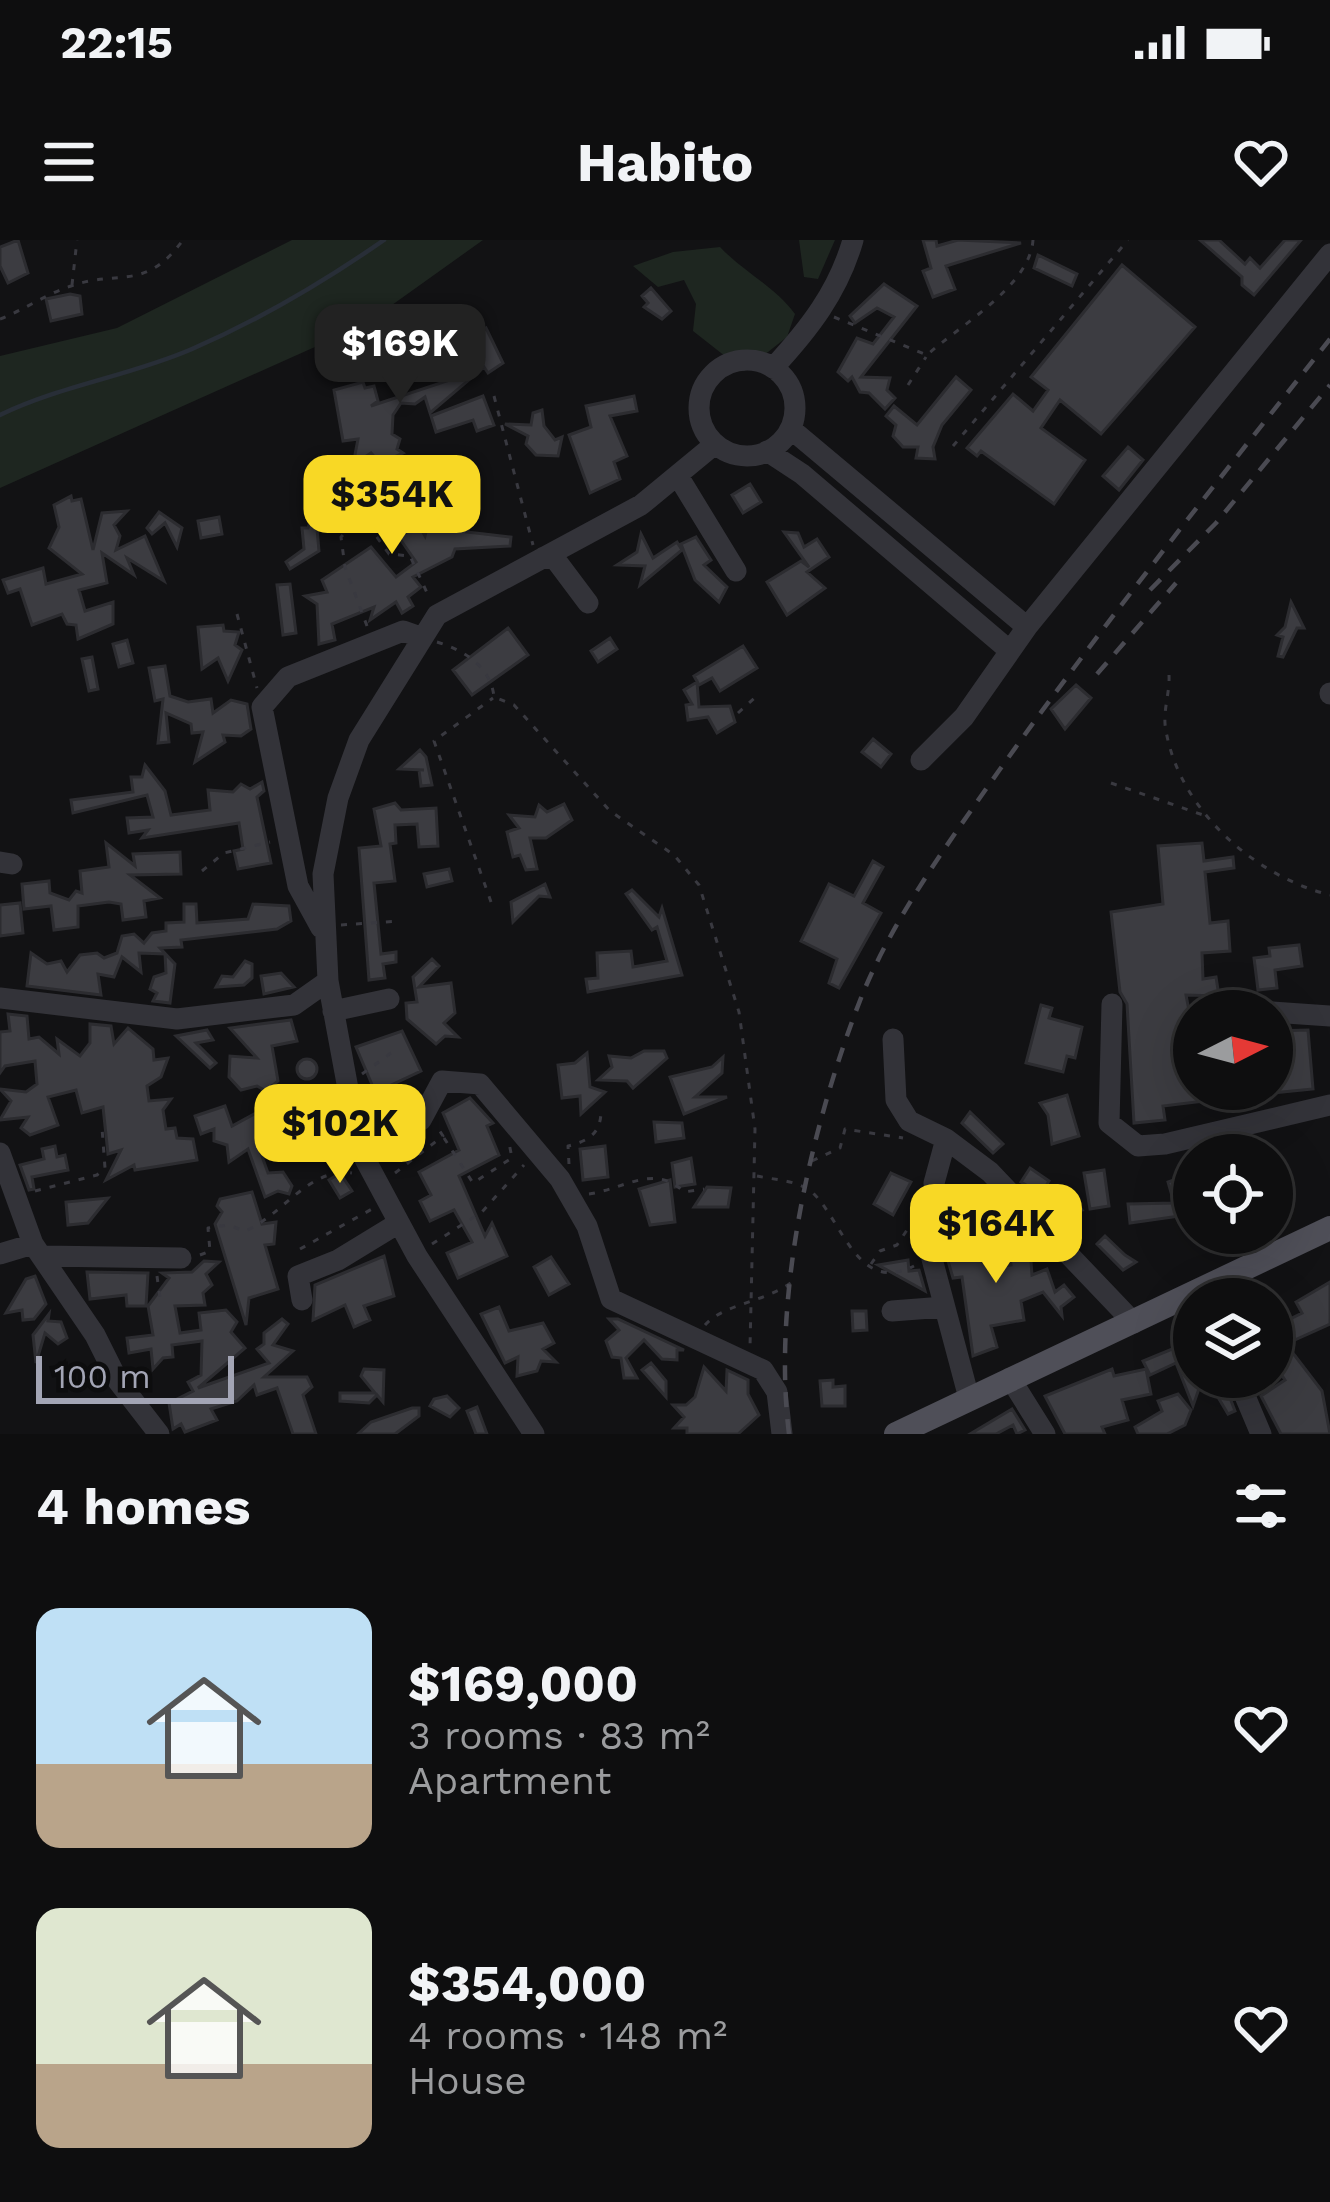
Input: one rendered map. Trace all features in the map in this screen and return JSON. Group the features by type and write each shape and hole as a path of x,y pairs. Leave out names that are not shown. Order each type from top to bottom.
{"main road":[{"path":"1233,1278 1330,1228"},
{"path":"896,1434 1173,1306"}],"street":[{"path":"773,368 823,310 842,277 854,240"},
{"path":"921,760 964,717 1028,627 1330,254"},
{"path":"739,359 773,368 785,376 796,400 791,428 755,457 730,454 715,444 699,416 701,390 716,370 739,359"},
{"path":"791,428 1028,627"},
{"path":"534,1434 416,1256 359,1148 328,981 322,930 323,874 338,798 359,740 437,615 641,505 715,444"},
{"path":"767,451 802,474 1010,651"},
{"path":"678,476 736,571"},
{"path":"541,559 555,559 588,603"},
{"path":"322,930 298,886 262,707 288,676 403,631 420,637"},
{"path":"0,998 177,1019 294,1005 328,981"},
{"path":"333,1010 389,999"},
{"path":"1112,1004 1108,1123 1138,1146 1166,1144 1330,1105"},
{"path":"1293,1013 1330,1016"},
{"path":"893,1039 900,1109 920,1128 946,1139 1028,1207 1134,1323"},
{"path":"359,1148 421,1120 447,1079 480,1084 539,1154 587,1226 611,1299 751,1361 772,1381 782,1434"},
{"path":"946,1139 934,1183 942,1240 932,1259 969,1398"},
{"path":"0,1153 38,1250 118,1381 159,1434"},
{"path":"302,1300 298,1276 397,1224"},
{"path":"0,1254 38,1250 181,1258"},
{"path":"892,1311 944,1307"},
{"path":"1010,1378 1045,1434"},
{"path":"1246,1398 1261,1434"}],"path":[{"path":"72,285 76,240"},
{"path":"0,320 72,285 150,273 182,240"},
{"path":"908,385 927,355 955,330 980,318 1032,259 1034,240"},
{"path":"953,446 1128,240"},
{"path":"823,310 927,355"},
{"path":"494,396 541,559"},
{"path":"371,645 345,567 341,538 361,515 389,554 410,556 437,615"},
{"path":"237,614 262,707"},
{"path":"420,637 465,651 493,683 494,697"},
{"path":"1169,675 1165,727 1205,816"},
{"path":"738,713 759,694"},
{"path":"491,902 434,741 494,697"},
{"path":"494,697 514,704 610,811 674,855 699,885 739,1012 756,1176 751,1361"},
{"path":"1111,783 1205,816 1271,870 1330,895"},
{"path":"202,871 224,853 289,837"},
{"path":"322,930 400,921"},
{"path":"569,1166 568,1146 592,1137 600,1127 601,1113"},
{"path":"432,1119 472,1183 512,1158"},
{"path":"508,1177 514,1124"},
{"path":"812,1161 840,1148 845,1129 853,1127 908,1139"},
{"path":"16,1194 98,1175 105,1168 101,1128"},
{"path":"300,1249 386,1200 394,1173 443,1136"},
{"path":"416,1256 482,1212 508,1177 539,1154"},
{"path":"181,1258 210,1251 208,1228 228,1225 245,1231 273,1218 318,1180 339,1171 371,1173"},
{"path":"569,1201 654,1175 671,1179 684,1192 704,1189"},
{"path":"756,1176 793,1182 814,1194 847,1247 869,1267 903,1272 932,1259"},
{"path":"869,1267 880,1250 897,1245 920,1210"},
{"path":"154,1259 160,1298"},
{"path":"697,1336 713,1316 763,1302 792,1282"}],"shaded area":[{"path":"292,240 483,240 364,325 0,488 0,356 117,328"},
{"path":"799,240 835,240 818,279 804,277"},
{"path":"720,247 795,314 787,337 744,371 693,331 696,304 684,280 658,287 633,266 673,252"}],"building":[{"path":"18,240 28,273 8,283 0,266 0,247"},
{"path":"923,240 936,240 937,246 958,240 1021,243 946,266 955,289 933,297 923,271 931,268"},
{"path":"1200,240 1219,240 1245,264 1250,258 1260,268 1285,240 1301,240 1254,295 1242,285 1242,277"},
{"path":"1038,255 1077,274 1072,286 1034,268"},
{"path":"1122,265 1195,327 1101,434 1060,400 1041,428 1085,460 1054,504 981,451 977,456 967,448 1013,394 1033,411 1048,390 1031,377"},
{"path":"884,284 917,306 861,377 890,378 887,390 895,398 885,409 869,393 860,392 852,377 848,381 838,372 857,338 873,344 894,317 877,308 855,323 850,316"},
{"path":"651,288 671,311 662,319 644,307 648,303 642,296"},
{"path":"80,296 82,314 51,321 46,299"},
{"path":"486,328 503,363 488,373 484,367 430,413 425,397 415,404 401,403 393,415 392,434 400,439 397,449 403,453 394,457 390,474 371,453 353,465 358,439 343,441 334,390 363,382 365,388 374,386 378,401 371,406 453,379 478,357 467,340"},
{"path":"956,377 971,390 942,425 933,447 935,459 916,458 918,447 903,447 893,436 896,425 886,416 894,406 917,425"},
{"path":"483,396 494,425 477,431 473,420 436,432 431,416"},
{"path":"634,396 637,411 610,416 627,456 614,462 620,479 590,493 569,435 591,427 586,406"},
{"path":"542,410 544,426 555,440 562,437 558,456 536,455 526,444 528,436 505,424 531,425 533,413"},
{"path":"1128,447 1143,460 1119,490 1103,476"},
{"path":"411,461 436,464 431,484 419,483 410,493 409,508 425,536 428,524 469,528 467,532 511,537 510,546 455,549 452,557 413,577 421,587 408,597 413,606 402,613 396,602 370,620 374,607 332,624 335,640 319,644 317,604 305,596 327,592 322,580 371,547 396,577 416,562 400,539 393,544 363,501 372,494 370,484 386,474 399,488 417,476"},
{"path":"750,484 761,502 743,513 732,495"},
{"path":"71,496 72,501 81,499 93,550 102,513 127,511 114,525 120,536 116,550 145,536 164,581 127,558 134,575 102,553 107,583 79,590 85,611 113,602 113,624 78,639 76,625 67,624 62,614 32,625 20,589 8,593 3,580 43,568 46,584 82,574 49,548 59,527 54,505"},
{"path":"315,506 319,551 290,569 286,562 304,549 302,528 308,528"},
{"path":"159,512 182,528 177,547 165,523 152,534 147,528"},
{"path":"219,517 222,534 201,538 198,521"},
{"path":"784,532 798,533 804,547 817,539 829,557 807,572 825,588 787,615 767,582 801,561 809,567"},
{"path":"641,534 653,558 677,542 682,550 640,585 645,566 617,565 637,552"},
{"path":"696,537 711,560 704,565 727,587 719,602 695,580 681,544"},
{"path":"290,584 296,633 283,635 277,585"},
{"path":"1291,602 1304,628 1297,628 1283,657 1278,656 1283,637 1277,635 1285,627"},
{"path":"223,625 224,631 239,632 235,645 242,650 228,681 218,658 202,669 198,627"},
{"path":"508,628 528,655 472,695 453,670"},
{"path":"610,638 617,649 598,662 591,651"},
{"path":"127,640 133,663 119,667 113,644"},
{"path":"743,646 757,668 720,691 712,678 699,685 694,676"},
{"path":"92,657 98,689 89,691 82,659"},
{"path":"165,666 170,696 188,702 211,699 213,713 231,700 247,704 251,729 241,736 223,735 225,742 195,762 203,732 192,733 191,724 166,713 169,742 158,743 163,699 155,701 149,668"},
{"path":"697,682 699,707 730,706 735,722 717,733 708,717 688,720 686,705 692,704 684,690"},
{"path":"1076,685 1091,698 1065,729 1051,709"},
{"path":"873,739 891,754 881,767 862,752"},
{"path":"420,750 432,785 421,786 419,770 424,770 399,769"},
{"path":"145,765 165,791 171,815 210,810 208,790 233,792 241,784 250,789 262,782 264,791 257,797 271,863 238,869 234,851 243,849 239,823 142,838 148,830 129,833 127,818 153,817 147,795 73,813 71,800 133,792 131,777 142,777"},
{"path":"395,803 401,810 436,808 438,846 419,847 417,824 395,825 396,843 390,844 395,881 374,883 381,954 396,952 396,962 383,964 385,978 369,980 359,848 381,846 374,809"},
{"path":"564,804 572,820 546,838 530,838 537,869 526,870 520,855 513,857 507,832 519,828 509,815 535,817 539,805 547,812"},
{"path":"106,843 135,866 133,854 180,852 181,874 130,875 160,898 144,901 146,917 123,920 121,904 109,902 78,906 78,927 54,930 51,906 24,909 22,884 49,881 50,893 69,900 76,891 82,893 80,871 109,867"},
{"path":"1202,843 1204,861 1233,857 1234,868 1205,872 1210,923 1228,921 1230,951 1202,953 1203,979 1216,977 1218,990 1173,990 1173,1105 1163,1106 1165,1120 1134,1123 1127,1004 1120,992 1111,912 1163,904 1158,846"},
{"path":"873,861 883,867 863,903 881,913 839,988 829,983 837,959 801,941 829,884 854,896"},
{"path":"449,869 452,881 427,887 424,874"},
{"path":"545,884 550,897 539,896 513,922 511,902"},
{"path":"632,890 659,917 662,908 682,975 588,992 586,979 598,978 597,953 631,951 633,967 667,961 657,927 652,930 626,894"},
{"path":"20,903 23,933 0,936 0,905"},
{"path":"184,904 196,904 197,923 248,919 253,904 289,906 291,921 277,929 181,940 182,947 160,948 175,964 170,1003 153,1001 157,993 150,989 154,977 166,973 165,954 139,953 141,972 122,957 114,977 98,974 101,995 27,986 31,953 47,964 61,961 67,972 80,955 97,953 104,958 117,953 122,936 134,934 144,943 152,933 166,931 166,923 184,922"},
{"path":"1299,945 1302,966 1275,970 1277,988 1258,990 1254,958 1270,956 1269,948"},
{"path":"432,959 439,966 419,987 451,983 455,1013 444,1023 458,1037 445,1036 436,1044 407,1019 406,1003 417,1002 413,977"},
{"path":"245,961 252,964 252,978 244,985 216,987 222,976 233,977"},
{"path":"281,973 294,987 264,994 261,976"},
{"path":"1041,1005 1052,1008 1049,1018 1082,1027 1075,1058 1067,1056 1063,1072 1026,1063"},
{"path":"8,1014 27,1016 29,1039 39,1037 59,1054 57,1039 80,1056 90,1043 90,1024 111,1026 114,1044 128,1028 153,1049 154,1060 168,1058 161,1077 147,1086 149,1101 171,1099 163,1110 166,1129 175,1128 177,1138 193,1139 197,1160 135,1170 134,1165 106,1180 121,1150 108,1154 103,1107 82,1113 76,1090 48,1097 58,1125 30,1135 21,1128 28,1117 0,1120 11,1101 0,1089 26,1092 37,1084 35,1061 5,1066 0,1073 0,1032 10,1031"},
{"path":"291,1020 297,1041 272,1046 278,1081 266,1091 257,1086 241,1090 229,1077 230,1056 257,1058 230,1028"},
{"path":"207,1030 213,1040 196,1043 216,1063 210,1068 176,1036"},
{"path":"1293,1030 1308,1030 1313,1089 1293,1091"},
{"path":"402,1031 421,1071 385,1088 389,1096 379,1101 356,1047"},
{"path":"644,1051 664,1051 667,1058 633,1088 627,1081 598,1080 612,1067 609,1056 631,1058"},
{"path":"587,1053 590,1087 605,1092 581,1114 580,1096 562,1098 558,1065 575,1063"},
{"path":"723,1057 722,1073 695,1097 727,1097 684,1114 670,1077 712,1067"},
{"path":"307,1059 317,1069 307,1079 297,1069"},
{"path":"1067,1095 1079,1136 1052,1144 1048,1115 1040,1103"},
{"path":"470,1098 493,1123 487,1126 499,1155 459,1176 485,1236 492,1223 507,1256 458,1278 447,1253 472,1242 454,1210 430,1221 420,1201 431,1195 419,1172 459,1150 443,1113"},
{"path":"280,1099 303,1100 309,1107 302,1113 279,1110"},
{"path":"225,1106 232,1126 258,1112 262,1119 267,1117 277,1135 258,1145 268,1173 283,1172 292,1186 289,1194 278,1191 265,1197 248,1149 229,1162 227,1145 214,1141 214,1129 201,1134 195,1116"},
{"path":"970,1112 1003,1144 993,1153 962,1123"},
{"path":"654,1122 682,1123 684,1138 656,1142"},
{"path":"55,1146 57,1157 65,1155 68,1170 32,1177 34,1189 29,1190 20,1165 44,1159 42,1149"},
{"path":"605,1146 608,1177 583,1180 580,1149"},
{"path":"691,1158 695,1184 675,1187 672,1163"},
{"path":"1030,1168 1049,1181 1041,1194 1021,1182"},
{"path":"1104,1170 1109,1206 1090,1209 1084,1173"},
{"path":"340,1173 352,1191 340,1198 329,1180"},
{"path":"891,1173 911,1182 893,1215 874,1204"},
{"path":"670,1180 675,1222 650,1225 639,1189"},
{"path":"707,1187 731,1188 728,1207 694,1207"},
{"path":"252,1192 262,1224 276,1222 274,1244 265,1245 278,1289 249,1298 246,1325 215,1224 222,1212 217,1206 220,1199"},
{"path":"1070,1193 1082,1210 1062,1214 1055,1205"},
{"path":"108,1198 88,1223 68,1225 66,1202"},
{"path":"1173,1203 1173,1217 1130,1223 1128,1204"},
{"path":"979,1222 988,1268 1011,1265 1009,1250 1030,1248 1032,1275 1047,1269 1055,1292 1064,1285 1074,1297 1061,1307 1062,1316 1043,1292 1021,1301 1024,1320 991,1326 997,1347 973,1356 962,1277 953,1278 948,1261 956,1246 955,1224"},
{"path":"1105,1236 1136,1262 1123,1270 1097,1244"},
{"path":"384,1256 394,1296 364,1306 370,1320 354,1327 345,1305 313,1320 315,1285"},
{"path":"551,1257 569,1284 549,1295 534,1267"},
{"path":"908,1260 909,1271 919,1270 925,1291 878,1265"},
{"path":"204,1261 219,1262 206,1274 212,1285 203,1293 205,1305 175,1306 180,1333 201,1330 199,1313 226,1310 237,1322 231,1332 245,1348 198,1388 269,1363 257,1349 264,1344 264,1333 282,1319 288,1324 273,1345 293,1351 264,1377 307,1377 312,1387 303,1395 316,1434 293,1434 277,1388 257,1395 254,1385 237,1401 211,1409 217,1420 185,1432 181,1424 173,1429 169,1403 193,1391 188,1382 201,1375 202,1341 172,1345 173,1357 163,1358 153,1369 151,1349 129,1353 127,1338 153,1335 148,1306 169,1278 162,1273 192,1272"},
{"path":"87,1272 148,1273 146,1306 127,1306 126,1295 90,1299"},
{"path":"35,1276 46,1304 34,1319 23,1320 22,1310 6,1313 26,1279"},
{"path":"1330,1282 1330,1324 1293,1341 1293,1318 1302,1313 1296,1302"},
{"path":"499,1307 509,1331 543,1323 554,1343 543,1349 556,1362 541,1361 537,1371 517,1376 518,1357 505,1363 481,1314"},
{"path":"852,1311 866,1311 867,1330 853,1331"},
{"path":"49,1314 48,1321 61,1322 67,1338 58,1344 45,1333 36,1363 33,1335"},
{"path":"609,1319 684,1350 677,1350 677,1360 662,1359 644,1340 626,1358 637,1378 624,1378 621,1358 612,1357 606,1341 619,1330"},
{"path":"1173,1349 1173,1364 1150,1375 1143,1361"},
{"path":"1293,1353 1322,1391 1330,1434 1281,1434 1262,1398 1293,1398"},
{"path":"651,1363 666,1381 666,1397 642,1370"},
{"path":"704,1367 726,1391 727,1370 748,1380 748,1394 759,1415 738,1434 687,1434 687,1428 674,1428 684,1417 673,1405 686,1405 695,1397"},
{"path":"364,1369 384,1370 383,1402 377,1395 369,1403 340,1401 340,1393 375,1393 361,1376"},
{"path":"1112,1369 1114,1376 1146,1369 1151,1394 1122,1400 1128,1420 1102,1427 1105,1434 1065,1434 1045,1396"},
{"path":"833,1380 833,1387 845,1386 845,1406 822,1406 820,1381"},
{"path":"447,1396 459,1408 450,1417 430,1406 434,1399"},
{"path":"1181,1398 1191,1410 1185,1425 1167,1434 1138,1434 1135,1427 1162,1411 1158,1401"},
{"path":"1218,1398 1230,1398 1235,1411 1228,1414"},
{"path":"477,1407 487,1434 476,1434 467,1411"},
{"path":"419,1408 419,1416 395,1434 358,1434 371,1422"},
{"path":"1012,1409 1025,1430 1017,1434 1013,1425 996,1434 970,1434"}],"waterway":[{"path":"0,415 217,338 291,299 384,240"}],"railway":[{"path":"789,1434 786,1326 800,1212 826,1101 874,968 923,881 1038,717 1330,339"},
{"path":"1150,590 1216,523 1330,385"},
{"path":"1097,674 1176,583"}]}
